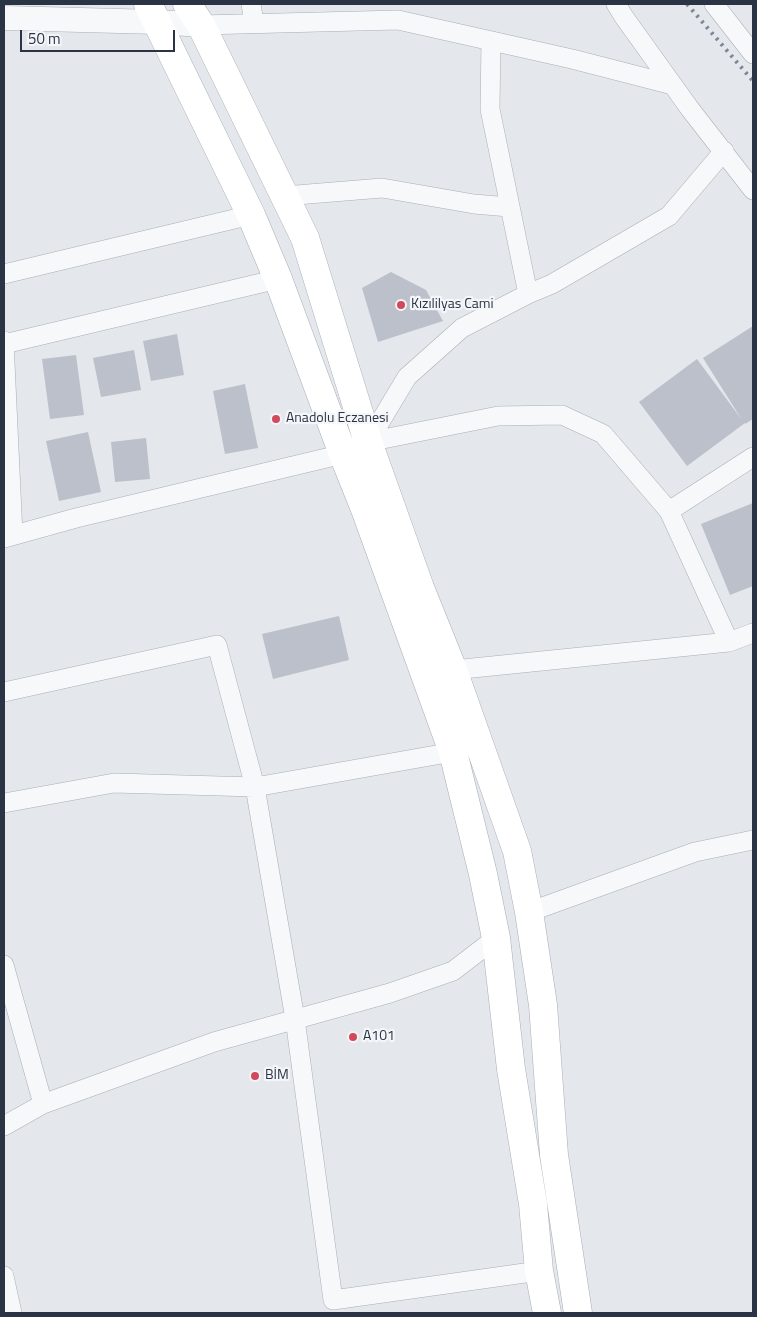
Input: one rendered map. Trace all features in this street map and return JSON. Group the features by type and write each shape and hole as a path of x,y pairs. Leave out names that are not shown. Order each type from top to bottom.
{"main road":[{"path":"153,13 251,215 278,279 365,509 453,752 483,874 496,938 511,1068 533,1204 539,1271 547,1313"},
{"path":"194,14 305,238 368,442 420,588 453,670 517,851 529,912 543,1005 554,1156 578,1313"},
{"path":"496,938 529,912"}],"street":[{"path":"251,4 254,23"},
{"path":"616,4 673,85 753,190"},
{"path":"714,4 753,54"},
{"path":"4,18 153,13 194,14 254,23 397,12 491,41 673,85"},
{"path":"491,41 490,109 528,294"},
{"path":"368,442 407,377 462,328 528,294 552,284 669,216 724,151"},
{"path":"284,196 382,188 474,204 509,207"},
{"path":"4,274 251,215"},
{"path":"278,279 4,343 9,536 141,502 343,454 368,442 498,416 562,415 603,434 669,511 729,642"},
{"path":"669,511 753,457"},
{"path":"453,670 729,642 753,633"},
{"path":"4,692 217,645 255,787 295,1019 333,1300 539,1271"},
{"path":"4,803 114,783 255,787 453,752"},
{"path":"529,912 695,852 753,840"},
{"path":"4,1126 44,1104 214,1042 390,993 453,971 496,938"},
{"path":"4,965 44,1104"},
{"path":"4,1276 12,1313"}],"building":[{"name":"Kızılilyas Cami","path":"391,272 426,290 443,321 378,342 362,288"},
{"path":"753,326 753,419 687,466 639,402 697,359 742,420 703,358"},
{"path":"177,334 184,375 151,381 143,341"},
{"path":"134,350 141,390 101,397 93,358"},
{"path":"76,355 84,415 50,419 42,359"},
{"path":"245,384 258,448 225,454 213,391"},
{"path":"88,432 101,492 59,501 46,441"},
{"path":"146,438 150,479 115,482 111,442"},
{"path":"753,503 753,586 730,595 701,524"},
{"path":"339,616 349,660 273,679 262,634"}],"railway":[{"path":"687,4 753,81"}],"place":[{"name":"Kızılilyas Cami","path":"401,305"},
{"name":"Anadolu Eczanesi","path":"276,419"},
{"name":"A101","path":"353,1037"},
{"name":"BİM","path":"255,1076"}]}
